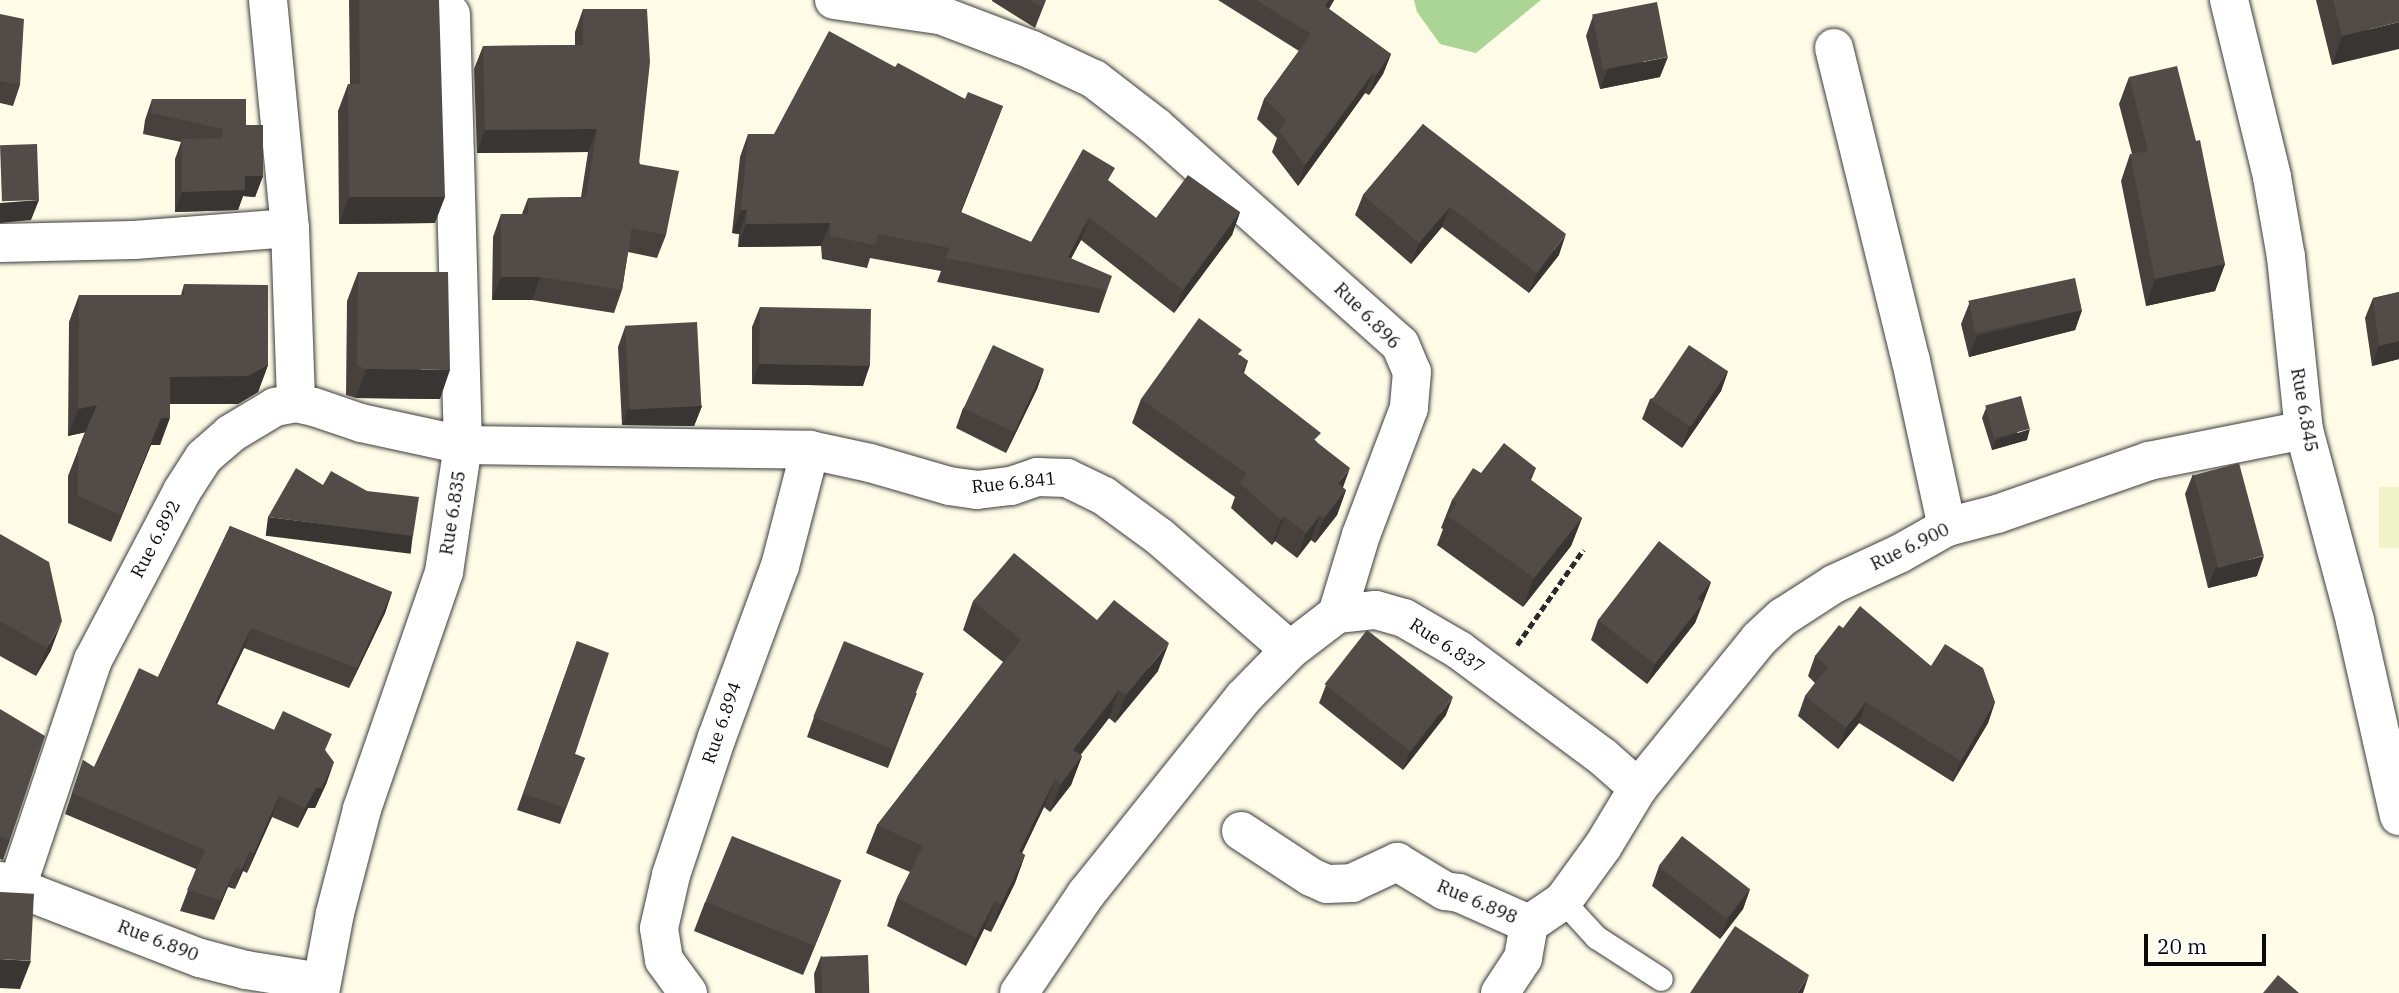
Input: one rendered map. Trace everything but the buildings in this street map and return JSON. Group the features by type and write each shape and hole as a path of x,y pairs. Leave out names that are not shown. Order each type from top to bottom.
{"street":[{"path":"268,0 290,228 296,403 361,423 463,445"},
{"name":"Rue 6.896","path":"834,0 940,15 1032,50 1094,79 1155,126 1400,344 1412,372 1409,408 1361,535 1337,614"},
{"name":"Rue 6.845","path":"2229,0 2272,177 2286,257 2304,430 2356,621 2399,816"},
{"name":"Rue 6.835","path":"321,987 362,809 444,572 463,445 451,14"},
{"path":"1834,48 1911,361 1947,527"},
{"path":"0,243 134,240 290,228"},
{"name":"Rue 6.892","path":"9,884 93,660 182,491 204,457 230,434 275,407 296,403"},
{"name":"Rue 6.900","path":"1638,788 1701,713 1739,662 1783,617 1834,584 1899,554 1947,527 1997,514 2149,461 2304,430"},
{"name":"Rue 6.841","path":"463,445 810,450 870,463 949,486 977,490 1010,486 1037,477 1067,478 1104,496 1160,537 1290,650"},
{"name":"Rue 6.894","path":"688,993 664,960 659,928 671,875 717,737 780,566 810,450"},
{"name":"Rue 6.837","path":"1337,614 1376,611 1404,618 1459,650 1603,757 1638,788"},
{"path":"1019,993 1072,913 1242,698 1290,650 1337,614"},
{"path":"1500,993 1523,958 1529,924 1563,901 1638,788"},
{"name":"Rue 6.898","path":"1241,831 1311,877 1327,884 1352,883 1397,862 1444,891 1459,893 1529,924"},
{"name":"Rue 6.890","path":"9,884 200,958 321,987"}],"lane":[{"path":"1563,901 1596,937 1661,979"}],"path":[{"path":"1494,678 1584,550"}],"green space":[{"path":"1414,0 1541,0 1476,53 1440,44 1417,12"},
{"path":"2379,487 2399,487 2399,548 2379,548"}]}
